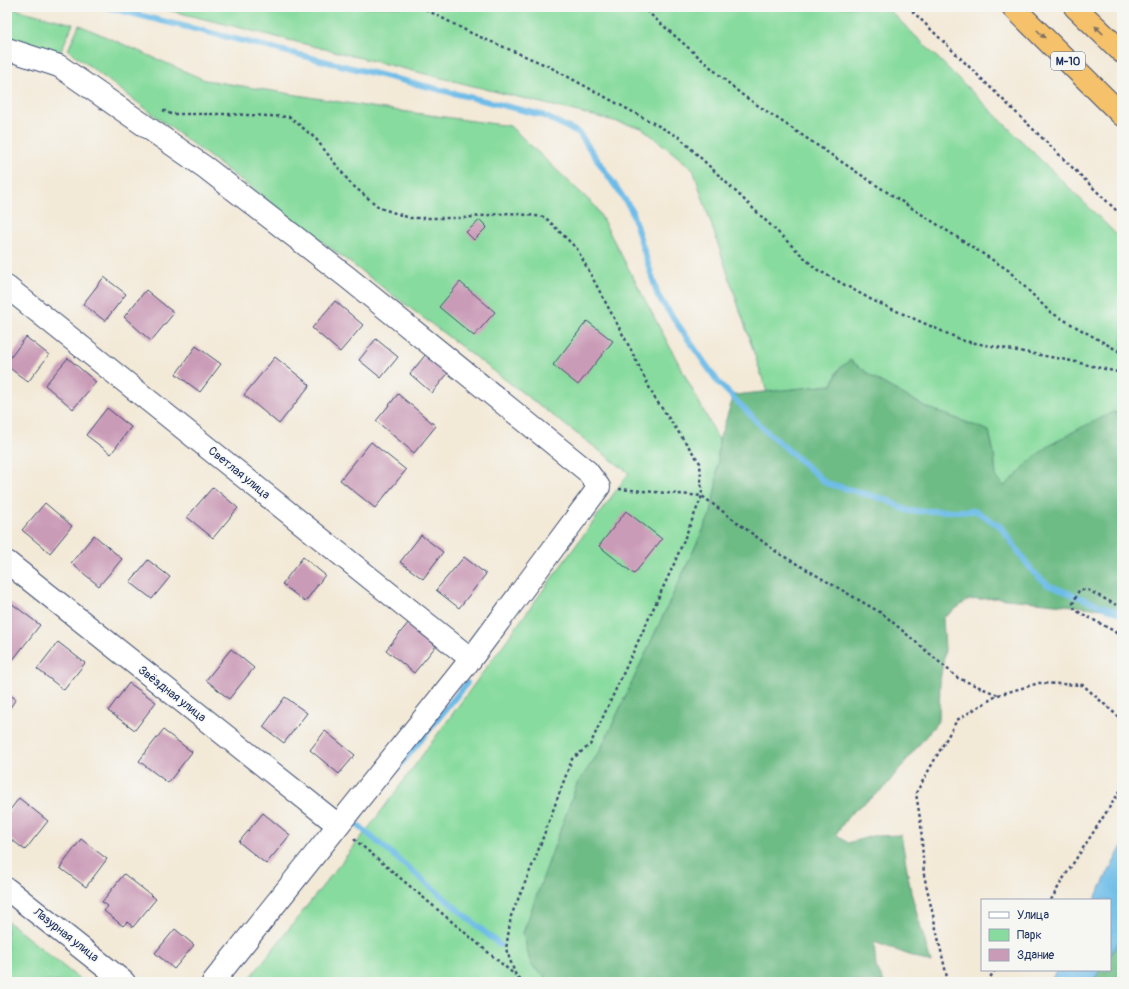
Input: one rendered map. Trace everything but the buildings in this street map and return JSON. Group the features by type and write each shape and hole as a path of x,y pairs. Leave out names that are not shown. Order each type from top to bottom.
{"highway":[{"name":"М-10","path":"1013,7 1122,115"},
{"path":"1075,7 1122,52"}],"street":[{"path":"7,49 59,66 206,168 347,277 477,381 587,471 599,487 471,659 213,982"},
{"name":"Светлая улица","path":"7,286 471,659"},
{"name":"Звёздная улица","path":"7,562 338,825"},
{"name":"Лазурная улица","path":"7,889 124,982"}],"path":[{"path":"421,7 470,33 548,66 679,137 816,269 872,300 964,341 1067,360 1122,373"},
{"path":"642,7 741,94 876,185 1008,270 1050,312 1122,352"},
{"path":"908,7 1122,216"},
{"path":"157,108 171,114 228,114 290,117 316,139 357,189 380,208 410,218 463,218 510,212 545,217 577,249 630,348 654,397 700,463 702,496 674,564 590,746 572,759 536,859 511,916 506,949 516,976"},
{"path":"599,487 702,496 778,553 883,614 958,678 998,695"},
{"path":"1122,608 1088,590 1080,590 1073,604 1075,610 1114,631 1122,639"},
{"path":"948,982 924,875 921,825 916,793 957,720 998,695 1039,683 1083,685 1122,720"},
{"path":"1053,899 1067,872 1122,788"},
{"path":"338,825 524,982"},
{"path":"987,982 994,971"}],"green space":[{"path":"7,7 73,24 59,55 7,39"},
{"path":"156,7 886,7 1122,240 1122,417 1114,412 1033,458 1012,480 1004,486 996,478 994,454 989,431 926,407 877,380 850,360 839,369 832,385 767,392 693,169 642,128"},
{"path":"79,25 205,80 371,107 510,126 596,207 719,440 716,486 711,513 600,751 577,784 523,933 531,965 550,982 247,982 374,821 629,473 68,50"},
{"path":"850,360 877,380 926,407 989,431 994,454 996,478 1004,486 1012,480 1033,458 1062,438 1114,412 1122,417 1122,611 997,598 968,600 943,618 945,650 940,681 939,720 884,788 850,814 836,834 848,843 872,836 901,835 911,892 931,963 874,942 876,967 884,982 550,982 531,965 523,933 577,784 600,751 711,513 716,486 719,440 734,395 832,385 839,369"},
{"path":"7,921 83,982 7,982"},
{"path":"1122,937 1122,982 1093,982 1099,971 1111,971 1111,954"}],"water":[{"path":"1122,846 1122,937 1111,954 1111,899 1095,899"},
{"path":"1056,971 1099,971 1093,982 1050,982"}],"waterway":[{"path":"106,7 542,115 579,133 631,209 658,296 718,382 764,429 826,483 887,500 908,511 976,511 1001,527 1033,572 1048,585 1122,614"},
{"path":"397,769 467,683"},
{"path":"359,816 354,822 500,945"}]}
